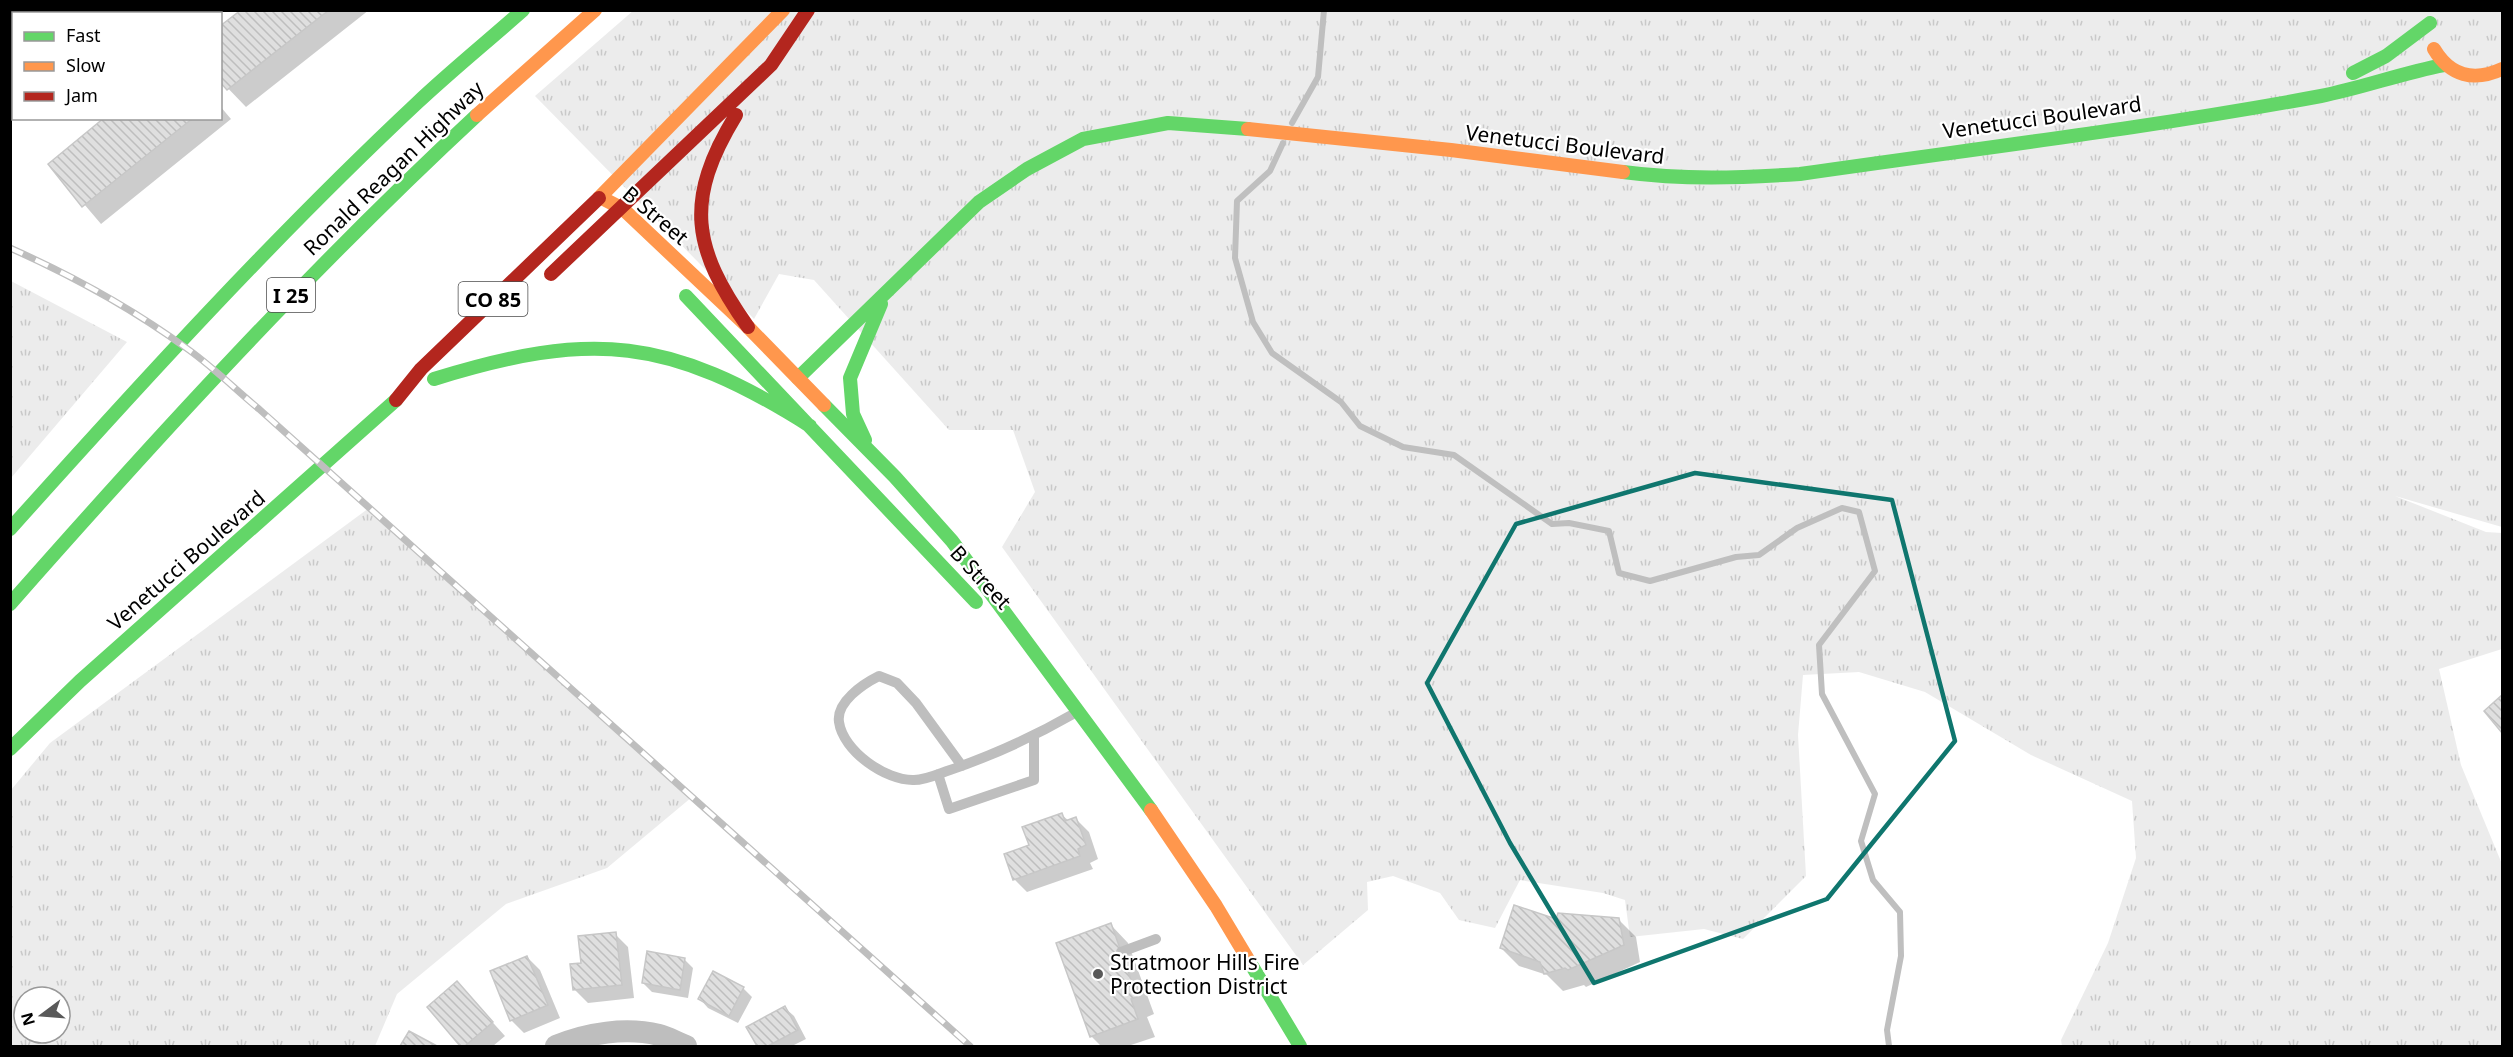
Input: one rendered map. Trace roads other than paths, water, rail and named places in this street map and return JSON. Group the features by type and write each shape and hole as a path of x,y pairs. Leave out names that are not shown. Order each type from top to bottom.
{"main road":[{"name":"Ronald Reagan Highway","path":"10,529 158,365 349,169 418,102 523,10"},
{"name":"Ronald Reagan Highway","path":"10,604 173,419 285,301 383,203 595,10"},
{"name":"CO 85","path":"600,196 783,10"},
{"name":"CO 85","path":"541,283 613,223 622,209 771,65 808,10"},
{"name":"Venetucci Boulevard","path":"2293,99 2386,56 2418,35 2432,17"},
{"path":"2432,17 2432,46 2444,65 2457,73 2472,77 2487,76 2502,69"},
{"path":"748,327 723,291 707,258 701,218 701,199 706,175 724,133 771,65"},
{"name":"Venetucci Boulevard","path":"798,378 979,202 1027,169 1083,139 1168,123 1207,125 1669,178 1731,179 1800,174 2239,110 2324,95 2405,72 2444,65"},
{"name":"B Street","path":"600,196 622,209 748,327 872,454 952,541 1078,711 1216,906 1300,1047"},
{"name":"B Street","path":"600,196 613,223"},
{"name":"Venetucci Boulevard","path":"391,406 421,369 600,196"},
{"name":"B Street","path":"676,287 1078,711"},
{"name":"Venetucci Boulevard","path":"872,454 853,414 850,378 885,294"},
{"path":"434,379 522,353 576,346 633,350 691,362 719,373 778,404 810,426"},
{"name":"Venetucci Boulevard","path":"10,749 80,681 391,406 434,379 458,357"}],"street":[{"path":"556,1047 589,1035 621,1032 660,1035 686,1047"}],"lane":[{"path":"962,766 937,728 897,683 879,676 867,682 850,697 840,710 838,722 842,733 870,766 891,778 912,780 962,766 1034,737 1078,711"},
{"path":"938,774 949,809 1034,780 1034,737"},
{"path":"1121,952 1156,939"}],"waterway":[{"path":"1292,123 1318,77 1324,10"},
{"path":"1283,143 1270,171 1237,201 1235,258 1253,322 1272,353 1341,402 1360,426 1403,447 1454,455 1552,524 1569,523 1609,531 1619,573 1650,581 1736,557 1759,555 1797,528 1842,508 1859,512 1875,571 1819,645 1822,694 1875,794 1861,841 1873,880 1900,912 1901,956 1887,1030 1889,1046"}],"railway":[{"path":"10,248 57,270 124,307 168,335 207,364 970,1046"}],"place":[{"name":"Stratmoor Hills Fire Protection District","path":"1098,974"}]}
